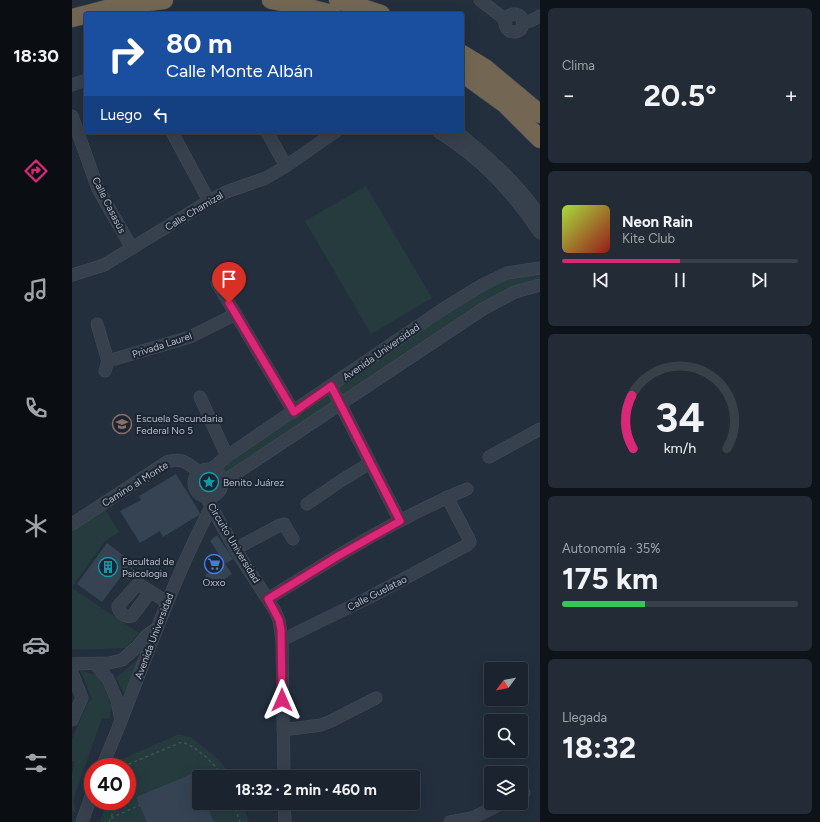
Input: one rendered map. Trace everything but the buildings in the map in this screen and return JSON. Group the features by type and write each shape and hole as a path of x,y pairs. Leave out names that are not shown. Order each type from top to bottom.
{"highway":[{"path":"95,12 122,5 164,0"},
{"path":"271,0 324,12"},
{"path":"338,0 375,12"},
{"path":"72,18 84,15"},
{"path":"464,55 485,68 540,114"},
{"path":"464,74 506,104 540,139"}],"street":[{"path":"480,0 506,20 505,25 508,30 513,32 518,31 522,27 523,22 530,21 540,16"},
{"path":"72,84 84,81"},
{"name":"Calle Casasús","path":"72,116 98,188 132,248"},
{"path":"173,134 209,201"},
{"path":"269,134 286,166"},
{"name":"Calle Chamizal","path":"72,275 104,265 209,201 226,192 266,178 332,134"},
{"path":"442,134 457,143 494,175 524,209 540,234"},
{"path":"460,134 484,153 512,181 540,216"},
{"name":"Avenida Universidad","path":"212,469 227,456 294,412 443,309 482,285 507,273 540,268"},
{"path":"217,283 294,412"},
{"name":"Avenida Universidad","path":"223,482 483,309 515,292 540,285"},
{"name":"Privada Laurel","path":"97,324 106,366 190,337 236,314"},
{"path":"331,386 400,521"},
{"path":"200,397 227,456"},
{"path":"489,457 540,429"},
{"name":"Camino al Monte","path":"72,524 167,462 175,459 184,461 199,472"},
{"path":"307,504 342,480 370,464"},
{"path":"212,469 219,473 223,482 222,488 218,493 212,496 208,502 198,492 194,484 196,475 199,472 212,469"},
{"path":"268,599 338,556 400,521 466,489"},
{"name":"Calle Guelatao","path":"282,640 370,597 460,549 470,542 447,497"},
{"name":"Avenida Universidad","path":"106,758 122,722 167,602 208,502"},
{"name":"Circuito Universidad","path":"208,502 235,549 268,599 279,620 282,640 284,770"},
{"path":"235,549 284,524 293,539"},
{"path":"150,592 167,602"},
{"path":"72,664 109,663 122,660 137,647 147,635 157,628"},
{"path":"95,664 108,679 118,700 122,722"},
{"path":"72,673 82,698 72,720"},
{"path":"282,730 321,725 376,698"},
{"path":"82,822 86,810"},
{"path":"284,810 285,822"},
{"path":"450,822 472,820 490,810"}],"path":[{"path":"132,568 128,576 130,577 134,571 135,572 129,580 123,574 126,575 132,568"},
{"path":"136,761 182,742 190,745 218,770"},
{"path":"111,818 140,805"},
{"path":"109,822 114,810"},
{"path":"236,810 240,822"}],"green space":[{"path":"366,186 432,298 371,334 305,221"},
{"path":"540,272 540,283 516,287 341,400 336,386 474,293 510,275"},
{"path":"329,393 334,403 226,477 219,467"},
{"path":"105,509 119,532 104,542 72,587 72,530"},
{"path":"72,588 139,633 126,648 72,650"},
{"path":"140,657 126,697 116,678"},
{"path":"80,670 100,676 112,707 109,719 102,718 88,758 84,758 84,769 75,795 74,803 76,813 72,811 72,773 75,762 72,761 72,739 87,704 92,699"},
{"path":"179,734 192,738 219,760 227,770 192,770 192,810 245,810 249,822 100,822 104,810 136,810 136,758 124,758"}],"place":[{"name":"Escuela Secundaria Federal No 5","path":"122,424"},
{"name":"Benito Juárez","path":"209,482"},
{"name":"Oxxo","path":"214,564"},
{"name":"Facultad de Psicologia","path":"108,567"}],"route":[{"path":"229,303 294,412 331,386 400,521 338,556 268,599 279,620 281,630 282,700"}]}
